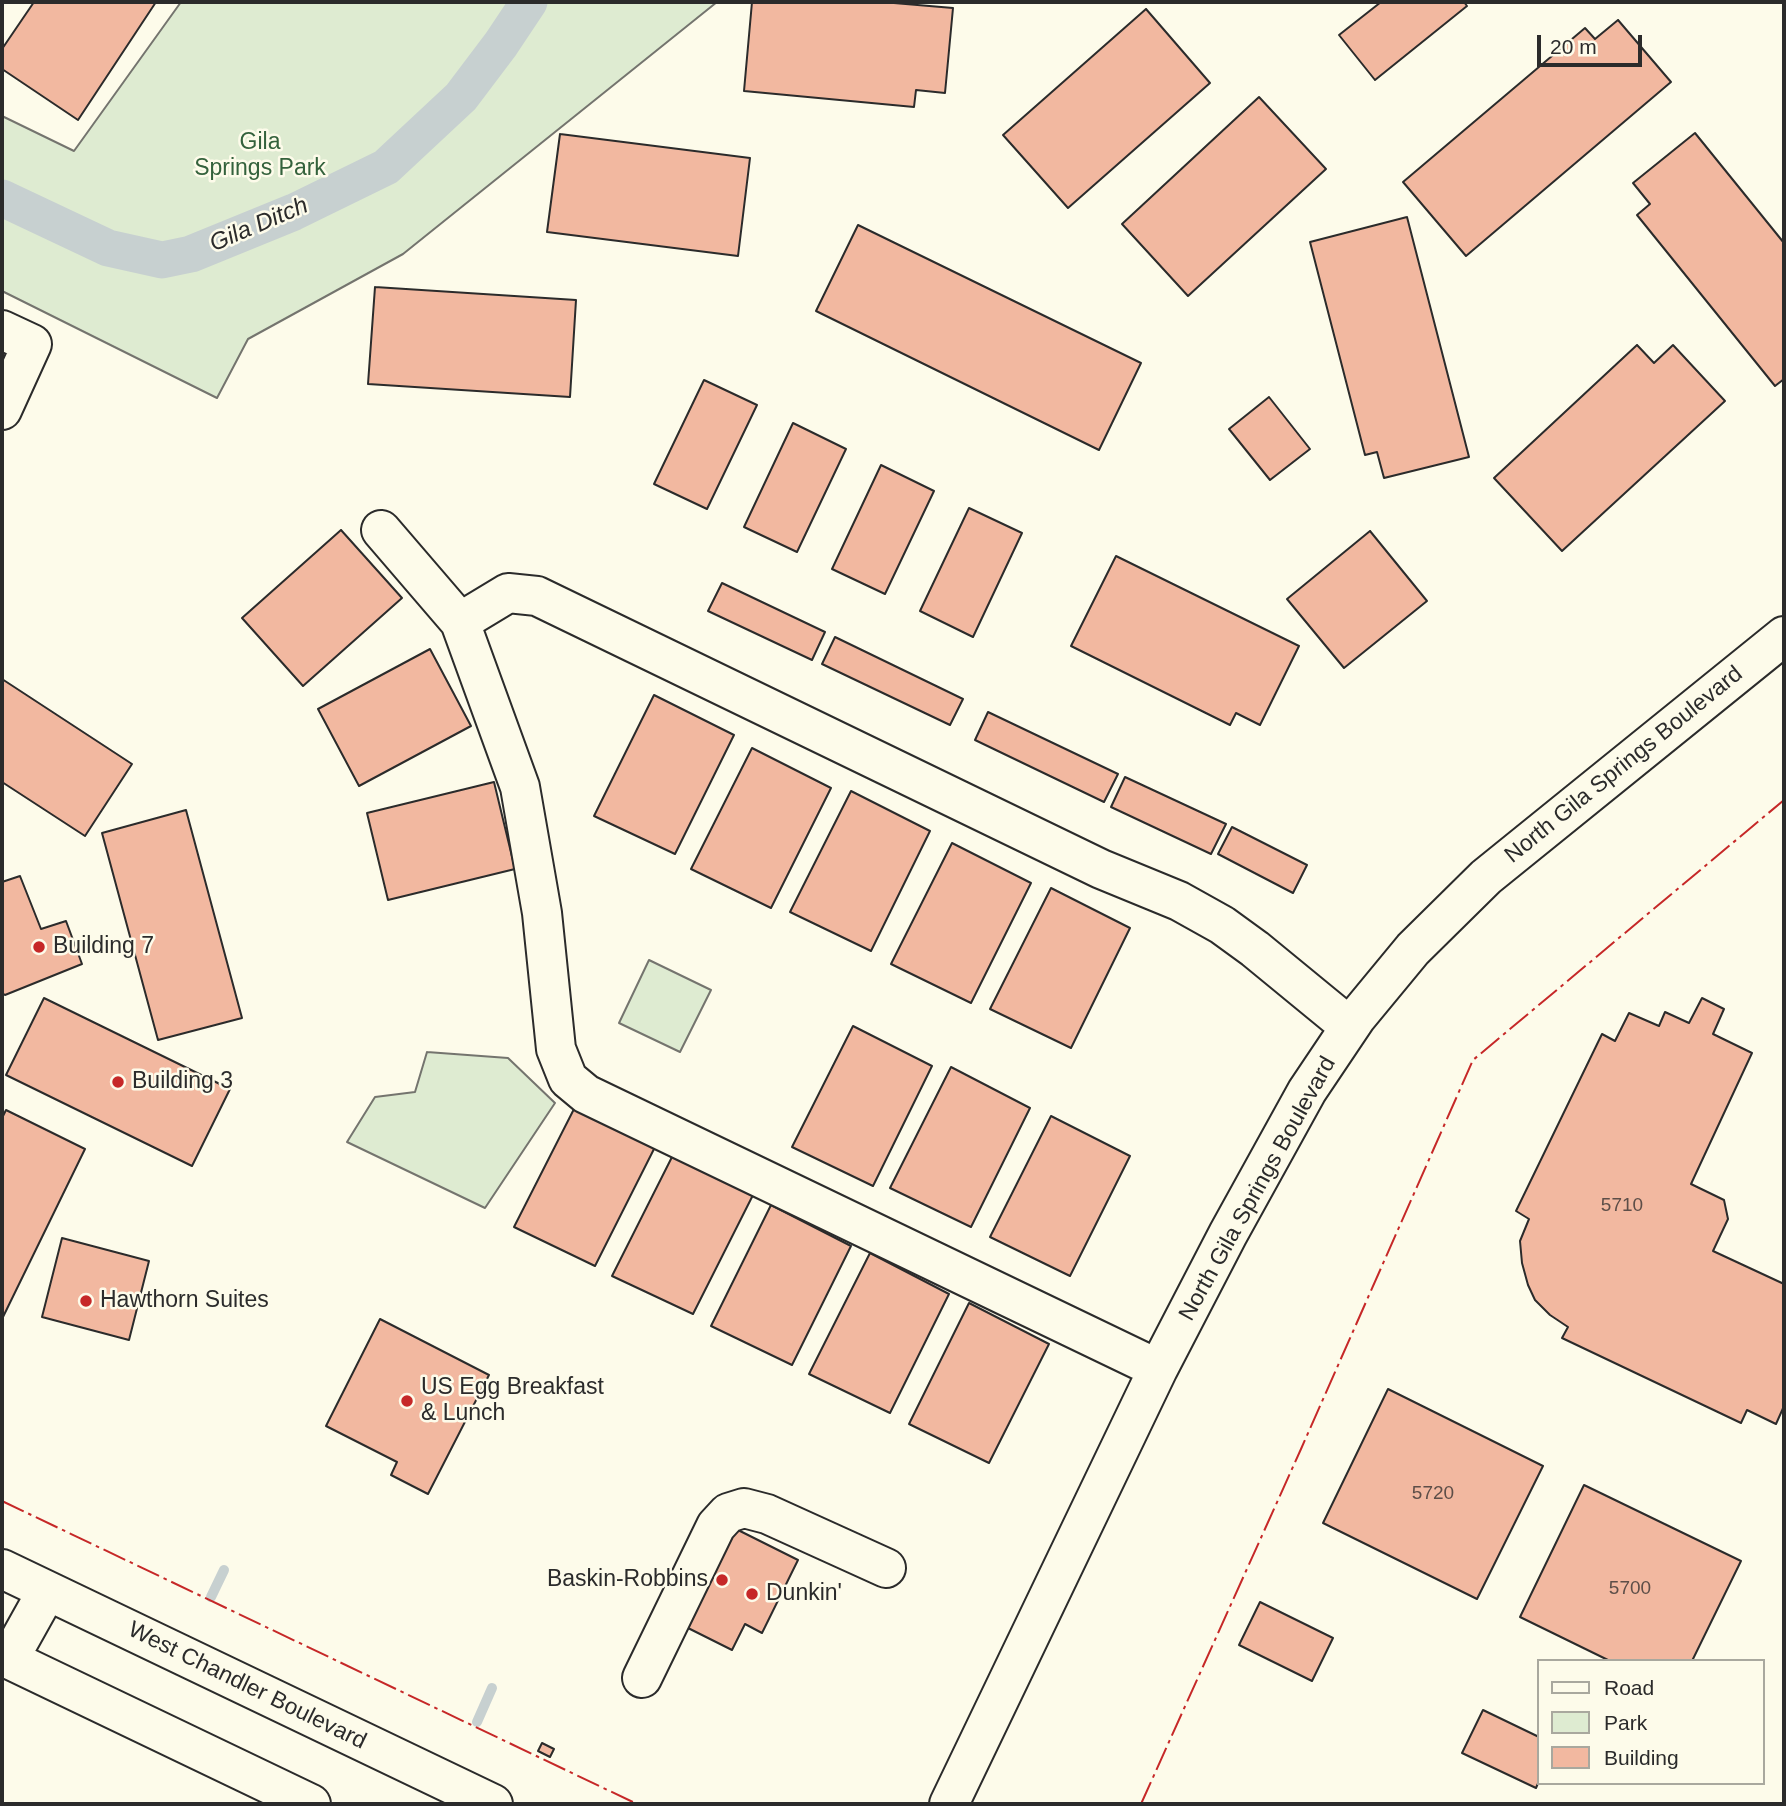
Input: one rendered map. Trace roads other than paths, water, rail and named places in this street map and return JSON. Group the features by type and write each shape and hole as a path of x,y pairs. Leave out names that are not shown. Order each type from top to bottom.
{"street":[{"path":"2,330 32,344 2,410"},
{"path":"381,530 460,622 520,787 542,913 556,1049 568,1079 586,1094 1158,1369"},
{"path":"460,622 508,593 537,596 1101,869 1179,901 1222,925 1255,949 1350,1027"},
{"name":"North Gila Springs Boulevard","path":"949,1804 1158,1369 1307,1091 1350,1027 1413,949 1486,877 1784,636"},
{"path":"642,1678 716,1526 728,1513 744,1508 767,1514 886,1568"},
{"name":"West Chandler Boulevard","path":"2,1569 493,1804"},
{"path":"47,1591 6,1658 312,1804"}],"waterway":[{"name":"Gila Ditch","path":"2,198 108,248 162,260 191,254 294,212 386,167 461,97 529,2"},
{"path":"211,1597 224,1570"},
{"path":"477,1722 492,1688"}],"place":[{"name":"Building 7","path":"39,947"},
{"name":"Building 3","path":"118,1082"},
{"name":"Hawthorn Suites","path":"86,1301"},
{"name":"US Egg Breakfast & Lunch","path":"407,1401"},
{"name":"Baskin-Robbins","path":"722,1580"},
{"name":"Dunkin'","path":"752,1594"}],"park label":[{"name":"Gila Springs Park","path":"260,156"}]}
